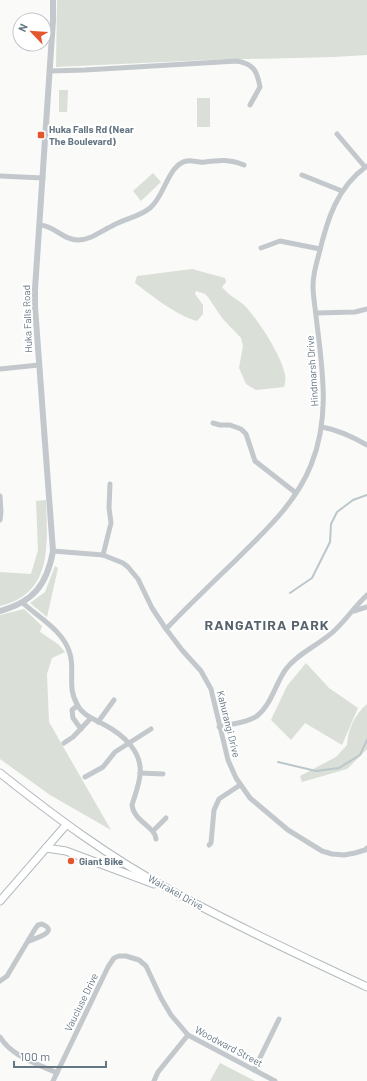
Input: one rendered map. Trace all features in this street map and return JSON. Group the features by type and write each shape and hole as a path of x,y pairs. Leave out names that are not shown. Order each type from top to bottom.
{"main road":[{"name":"Wairakei Drive","path":"0,773 66,825 171,891 254,934 367,987"},
{"path":"0,901 66,825"},
{"path":"46,848 66,851 171,891"}],"street":[{"name":"Huka Falls Road","path":"0,611 23,603 41,585 51,565 53,551 39,365 35,289 54,20 53,0"},
{"path":"50,71 237,61 245,63 254,69 257,74 260,87 250,105"},
{"path":"337,134 366,167"},
{"path":"40,224 47,225 70,239 88,239 152,207 159,197 173,169 179,164 187,161 204,162 224,159 244,165"},
{"name":"Hindmarsh Drive","path":"166,629 276,520 306,477 318,445 324,409 324,386 313,286 320,249 331,212 342,191 354,177 366,167"},
{"path":"302,175 342,191"},
{"path":"0,176 43,178"},
{"path":"261,248 280,241 320,249"},
{"path":"316,313 355,312 367,309"},
{"path":"0,369 39,365"},
{"path":"213,423 230,425 241,429 246,434 255,462 296,493"},
{"path":"322,427 348,435 367,445"},
{"path":"103,555 111,522 109,508 110,484"},
{"path":"0,496 0,520"},
{"name":"Kahurangi Drive","path":"53,551 103,555 123,563 132,571 138,579 152,608 166,629 201,671 211,689 228,760 240,784 250,798 263,810 299,837 322,851 344,855 366,850"},
{"path":"219,727 247,721 264,710 278,682 287,669 296,659 322,642 331,634 367,595"},
{"path":"23,603 59,634 67,646 72,664 71,687 77,706 91,718 116,732 129,742 135,751 139,760 140,774 132,808 134,813 153,831 156,835 156,839"},
{"path":"353,611 367,607"},
{"path":"98,722 114,700"},
{"path":"77,706 72,710 74,718 81,729"},
{"path":"64,743 73,737 91,718"},
{"path":"85,776 102,767 114,752 151,729"},
{"path":"140,774 163,774"},
{"path":"209,846 211,843 214,810 219,799 240,784"},
{"path":"153,831 166,818"},
{"path":"0,981 7,976 29,941"},
{"name":"Woodward Street","path":"119,956 132,957 139,960 146,966 171,1015 188,1035 275,1081"},
{"name":"Vaucluse Drive","path":"53,1081 108,967 114,958 119,956"},
{"path":"254,1070 280,1019"},
{"path":"154,1081 158,1072 188,1035"},
{"path":"0,1037 9,1048 20,1055 57,1073"}],"shaded area":[{"path":"57,0 367,0 367,55 56,67"},
{"path":"59,90 68,90 67,112 59,112"},
{"path":"197,98 210,98 210,127 197,127"},
{"path":"153,173 161,182 141,201 133,191"},
{"path":"192,269 225,278 226,282 222,287 224,290 244,305 262,328 274,348 283,367 285,375 284,387 256,390 246,384 239,368 243,346 241,338 222,318 205,294 196,291 195,294 203,305 203,314 197,321 173,310 135,283 137,276"},
{"path":"46,500 46,549 44,564 39,578 30,590 18,599 0,606 0,572 31,574 38,550 36,501"},
{"path":"55,566 58,568 47,617 30,603 45,592"},
{"path":"24,609 42,626 40,632 58,644 65,652 52,658 47,674 49,722 111,830 50,795 0,759 0,615"},
{"path":"306,663 329,688 358,708 342,745 305,723 291,740 271,720 287,686"},
{"path":"367,704 367,749 347,769 302,782 300,776 336,757 347,745 353,722 359,712"},
{"path":"220,1063 255,1081 210,1081"}],"waterway":[{"path":"290,593 312,578 330,542 331,524 337,512 353,500 367,495"},
{"path":"278,762 316,771 339,768 360,755 367,740"}],"place":[{"name":"Huka Falls Rd (Near The Boulevard)","path":"41,135"},
{"name":"Giant Bike","path":"71,861"}],"district":[{"name":"RANGATIRA PARK","path":"267,624"}]}
